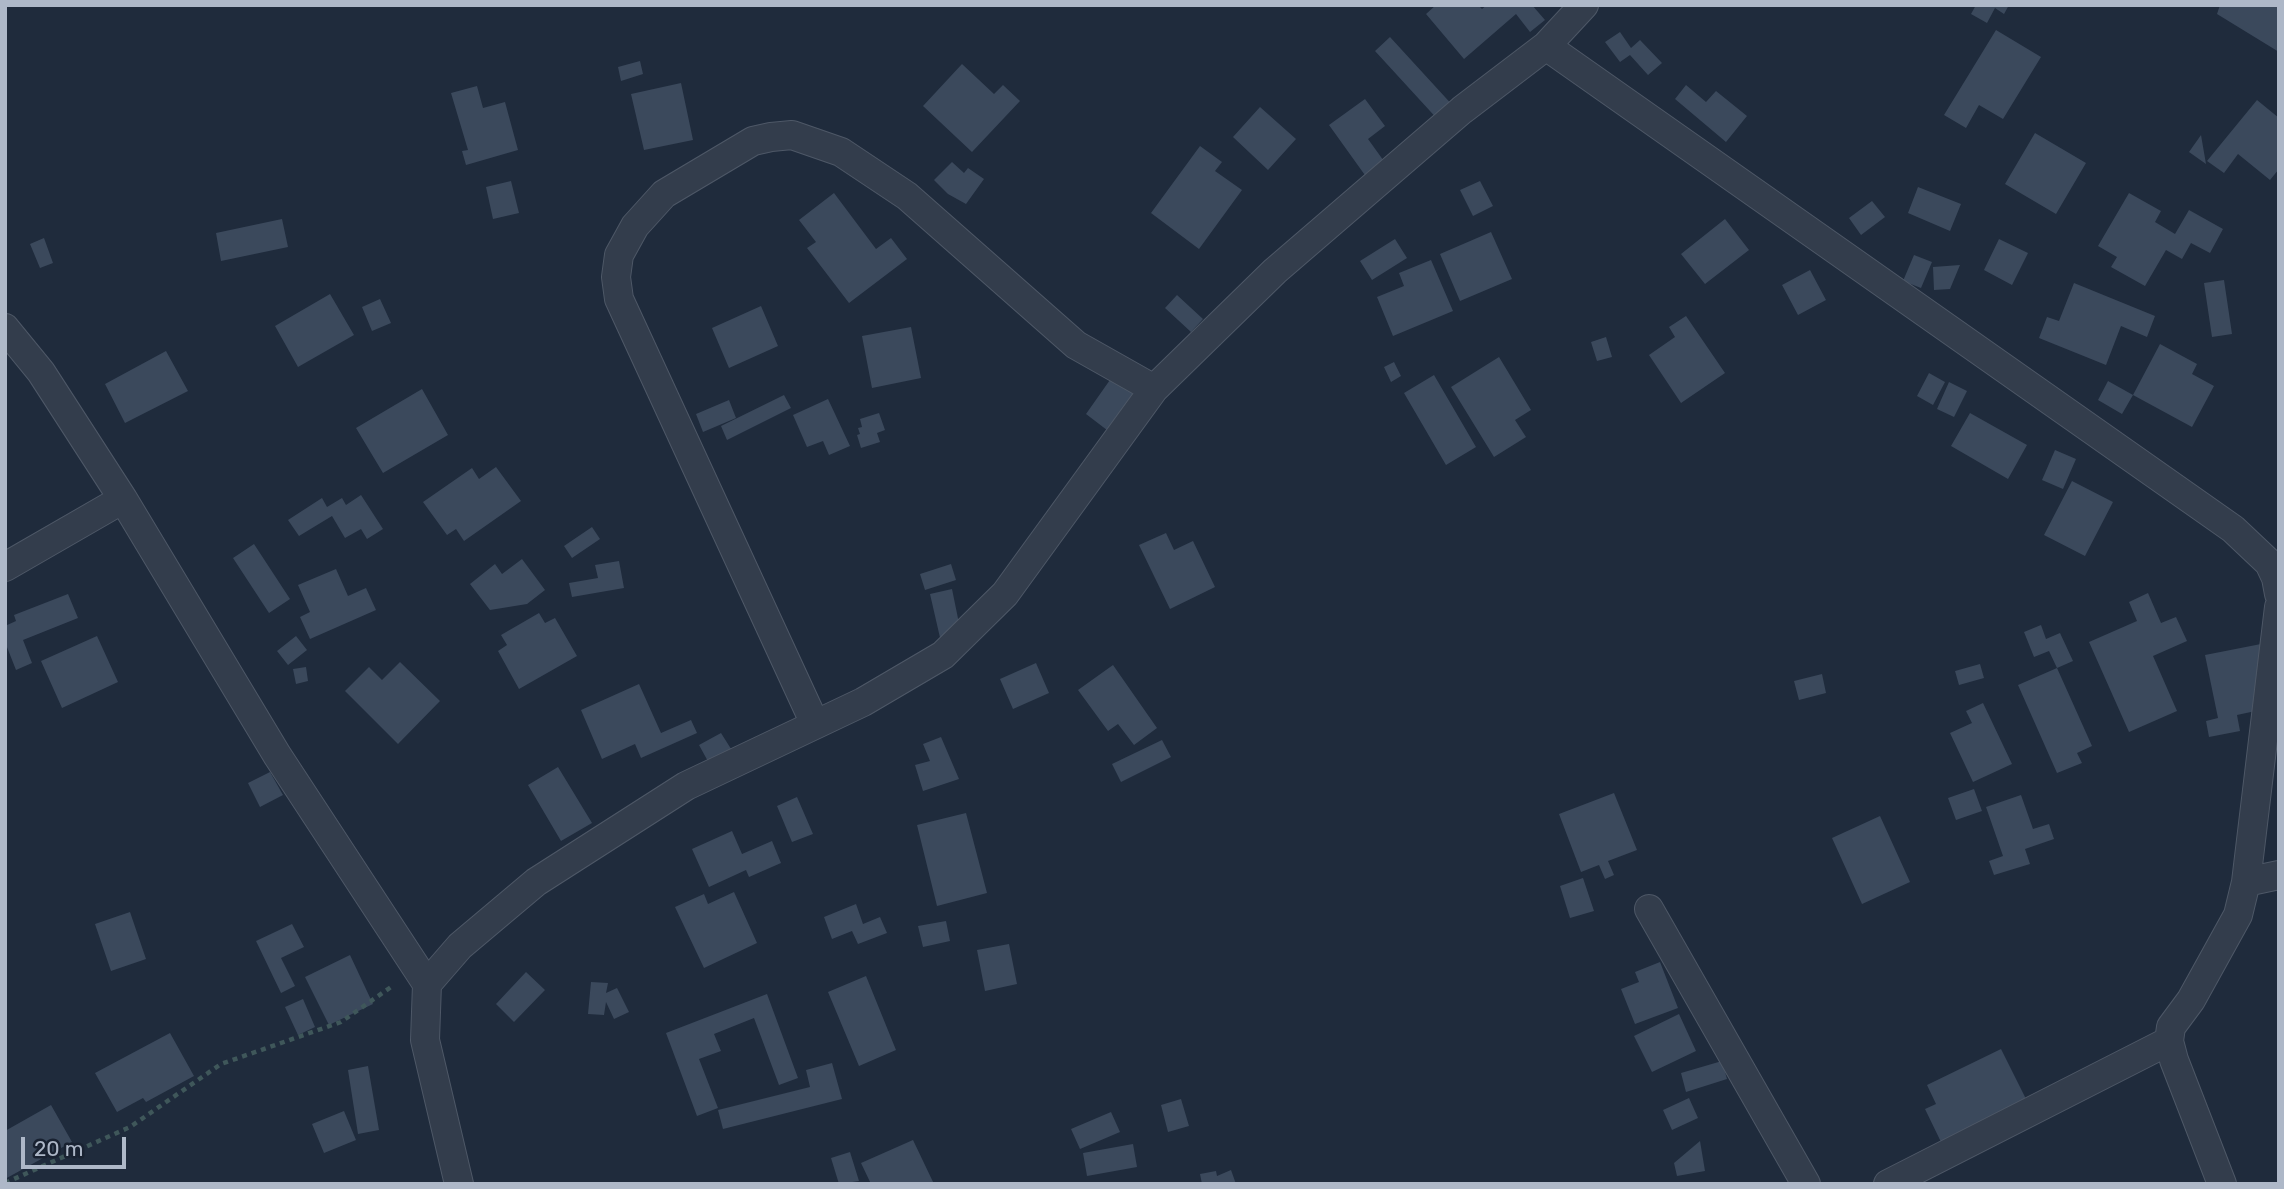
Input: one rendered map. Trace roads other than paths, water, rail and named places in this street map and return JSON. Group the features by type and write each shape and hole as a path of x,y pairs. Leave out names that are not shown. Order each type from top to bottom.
{"street":[{"path":"421,975 441,964 536,882 686,786 863,702 943,655 1005,594 1154,388 1275,271 1462,110 1546,46 1584,5"},
{"path":"1546,46 2233,529 2269,563 2279,594"},
{"path":"815,724 619,299 616,277 619,255 635,226 664,194 753,141 792,135 841,152 907,196 1076,345 1154,388"},
{"path":"5,328 40,372 123,499 158,563 277,755 421,975 425,1040 459,1184"},
{"path":"5,567 123,499"},
{"path":"2222,1184 2169,1041 2171,1027 2191,1000 2238,915 2246,882 2279,607"},
{"path":"2246,882 2279,875"},
{"path":"1649,909 1806,1184"},
{"path":"1888,1184 2169,1041"}]}
